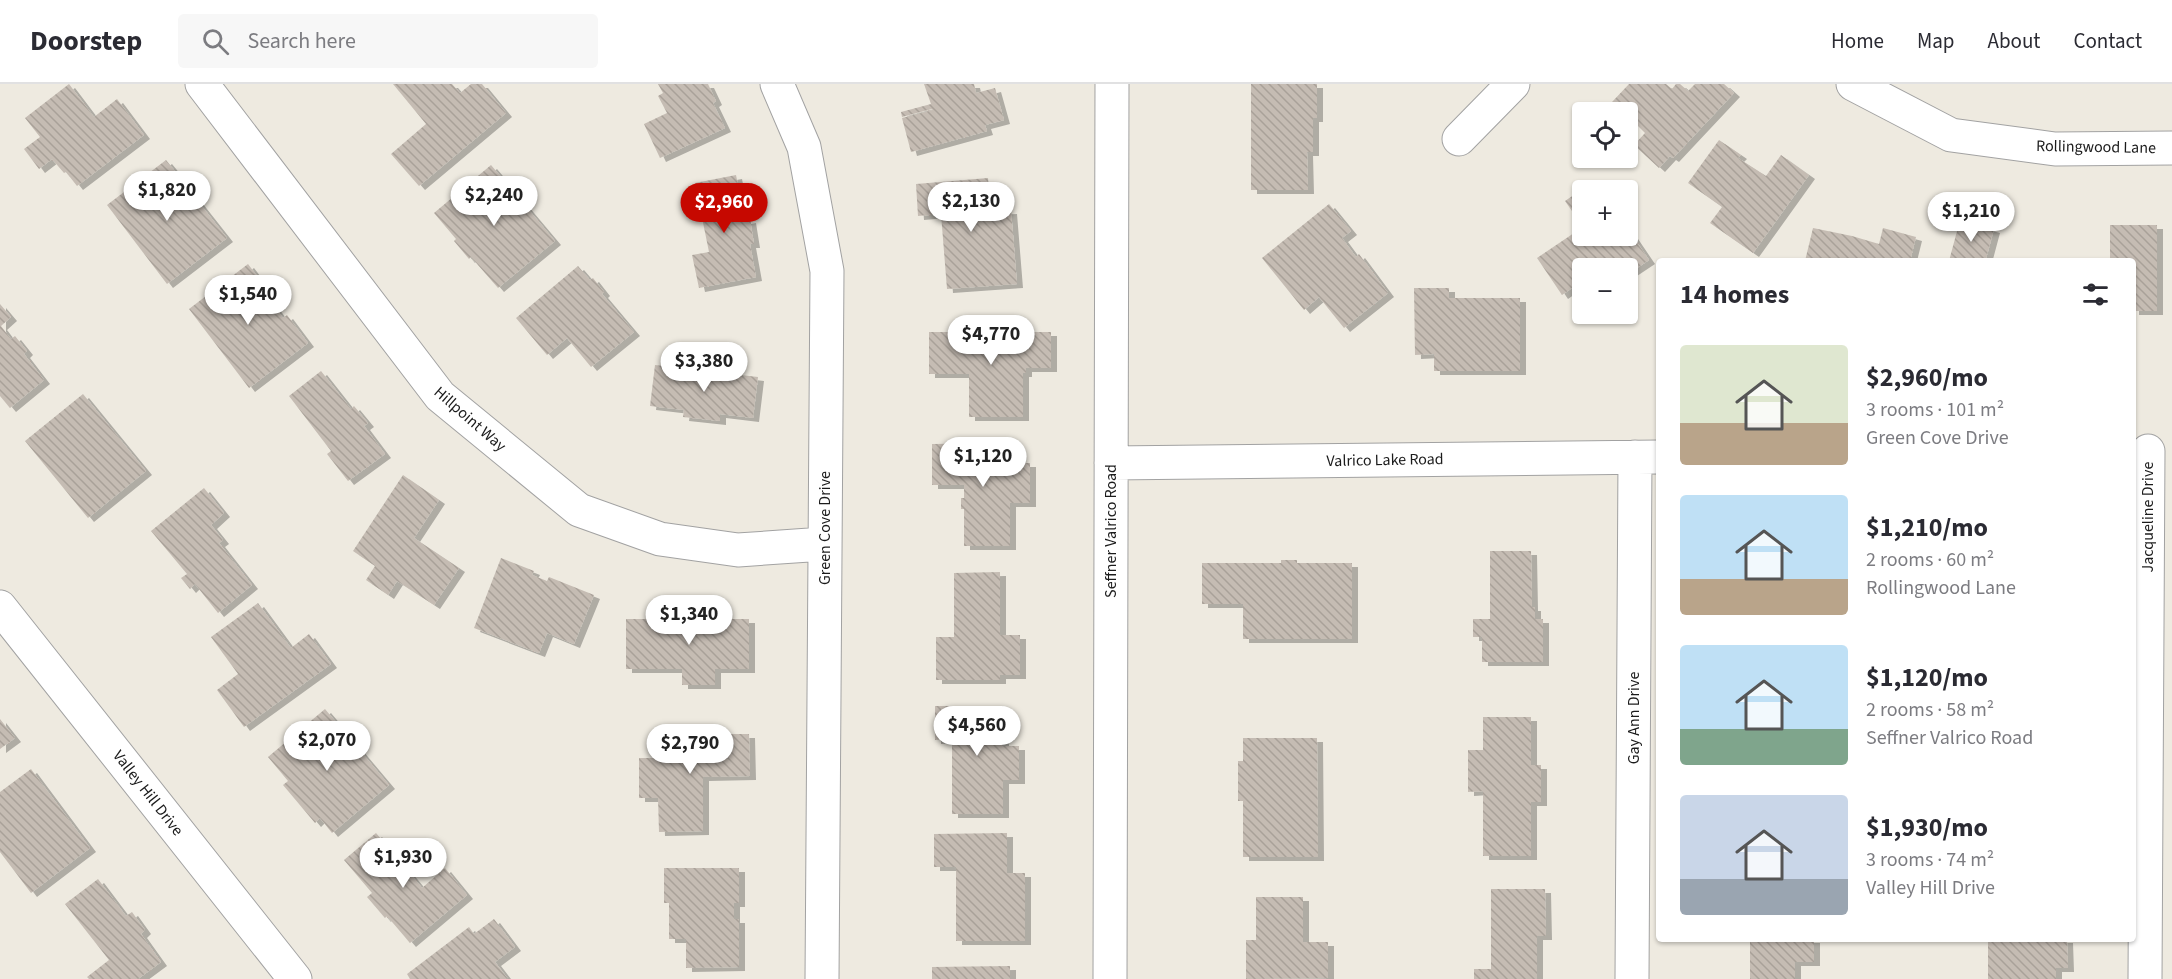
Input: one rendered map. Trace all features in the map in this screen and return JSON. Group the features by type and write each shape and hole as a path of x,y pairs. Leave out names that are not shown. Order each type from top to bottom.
{"street":[{"name":"Hillpoint Way","path":"202,84 440,396 579,510 660,539 738,550 824,544"},
{"name":"Green Cove Drive","path":"777,84 804,147 827,271 822,979"},
{"name":"Seffner Valrico Road","path":"1110,979 1112,84"},
{"path":"1458,139 1513,84"},
{"name":"Rollingwood Lane","path":"1853,84 1951,135 2055,149 2172,148"},
{"name":"Jacqueline Drive","path":"2145,979 2151,451"},
{"name":"Valrico Lake Road","path":"1111,464 1647,457"},
{"name":"Gay Ann Drive","path":"1632,979 1647,457"},
{"name":"Valley Hill Drive","path":"0,607 295,979"}],"building":[{"path":"69,84 94,117 117,99 144,135 77,186 52,159 39,169 24,149 40,137 25,118"},
{"path":"393,84 452,84 460,93 471,84 482,84 506,113 419,186 391,154 426,124"},
{"path":"658,84 708,84 716,101 713,103 725,128 660,158 644,124 667,113 658,96 663,93"},
{"path":"924,84 974,84 976,93 995,88 1004,120 985,125 987,131 911,152 902,118 933,110 902,117 901,112 931,104"},
{"path":"1251,84 1317,84 1317,118 1313,118 1313,152 1307,152 1308,190 1251,190"},
{"path":"1629,84 1666,84 1672,89 1676,84 1680,84 1688,91 1695,84 1724,84 1734,93 1673,158 1670,156 1659,168 1638,149 1638,141 1645,133 1638,126 1638,102 1612,102"},
{"path":"1719,140 1741,155 1738,158 1766,176 1781,155 1809,175 1753,253 1710,223 1722,207 1688,183"},
{"path":"166,160 188,187 183,190 194,204 197,200 227,238 167,284 107,205"},
{"path":"491,165 555,241 498,288 471,257 469,259 434,213"},
{"path":"736,175 745,220 750,219 754,244 750,244 756,277 699,288 692,255 709,252 695,183"},
{"path":"988,178 991,211 1011,210 1017,284 947,289 941,214 918,216 916,184"},
{"path":"1572,196 1572,211 1565,201"},
{"path":"1329,204 1351,231 1342,238 1356,257 1359,254 1388,293 1344,328 1319,297 1304,310 1262,258"},
{"path":"1960,220 1994,229 1986,258 1950,258"},
{"path":"2110,225 2157,225 2157,311 2136,311 2136,258 2110,258"},
{"path":"1813,228 1879,244 1883,228 1916,237 1911,258 1806,258"},
{"path":"1572,234 1572,246 1638,246 1638,244 1649,260 1638,267 1638,258 1572,258 1572,288 1562,295 1537,258"},
{"path":"248,264 277,302 273,305 283,318 287,315 308,343 249,388 189,309"},
{"path":"578,266 590,280 593,278 604,292 602,294 634,332 591,367 567,338 547,355 516,318"},
{"path":"1414,288 1449,288 1449,298 1520,298 1520,371 1434,371 1434,354 1415,355"},
{"path":"0,304 11,317 1,326 11,339 15,336 27,351 24,354 44,380 10,408 0,396"},
{"path":"929,332 1051,332 1051,368 1026,368 1026,373 1023,373 1023,417 969,417 969,374 929,374"},
{"path":"655,365 758,377 753,418 720,414 720,421 683,417 684,410 650,406"},
{"path":"321,371 351,409 354,406 368,423 364,426 385,454 348,481 327,454 331,451 289,396"},
{"path":"83,394 146,471 88,518 25,441"},
{"path":"1010,443 1010,463 1030,463 1030,503 1010,503 1010,546 964,546 964,509 961,509 961,498 964,498 964,485 932,485 932,444"},
{"path":"403,475 439,500 414,538 459,568 434,605 397,581 388,595 366,580 375,566 353,551"},
{"path":"204,488 224,513 211,525 223,540 219,543 252,585 218,613 195,584 190,589 181,578 187,574 151,531"},
{"path":"1490,551 1531,551 1532,607 1535,607 1535,619 1543,619 1543,662 1482,662 1482,637 1473,637 1473,619 1490,619"},
{"path":"501,558 534,571 532,575 547,581 549,577 594,595 574,644 547,633 539,653 474,628"},
{"path":"1281,560 1297,560 1297,563 1352,563 1352,639 1243,639 1243,604 1202,604 1202,563 1281,563"},
{"path":"1000,572 1000,635 1020,635 1020,675 1000,675 1000,680 936,680 936,637 954,637 954,573"},
{"path":"258,603 291,648 309,634 331,664 244,727 217,690 238,674 211,637"},
{"path":"679,612 712,612 712,619 749,619 749,669 715,669 715,685 682,685 682,669 626,669 626,619 679,619"},
{"path":"935,706 1003,706 1003,746 1019,746 1019,780 1003,780 1003,814 952,814 952,739 935,740"},
{"path":"325,709 389,785 332,833 320,818 315,823 283,785 288,781 268,757"},
{"path":"1483,717 1531,717 1531,765 1541,765 1541,802 1531,802 1531,856 1483,856 1483,791 1468,792 1468,750 1483,750"},
{"path":"0,719 15,738 0,749"},
{"path":"658,734 749,734 750,776 703,777 703,831 659,832 658,798 639,798 639,758 658,758"},
{"path":"1243,738 1317,738 1318,857 1243,857 1243,801 1238,801 1238,761 1243,761"},
{"path":"31,769 90,848 31,893 0,852 0,792"},
{"path":"376,833 422,888 445,868 467,895 410,943 367,897 372,893 344,860"},
{"path":"1007,833 1007,873 1025,873 1025,941 956,941 956,867 934,867 934,834"},
{"path":"664,868 739,868 739,903 734,903 734,919 739,919 739,967 686,968 686,939 669,939 669,903 664,903"},
{"path":"98,879 126,916 132,912 145,930 141,934 161,962 138,979 89,979 87,977 109,960 65,904"},
{"path":"1491,889 1545,889 1546,936 1537,936 1537,979 1474,979 1474,969 1491,969"},
{"path":"1256,897 1303,897 1303,942 1328,942 1328,978 1246,979 1246,940 1256,940"},
{"path":"494,919 515,947 495,962 508,979 410,979 407,974 469,927 474,934"},
{"path":"1750,942 1814,942 1814,962 1795,962 1795,979 1750,979"},
{"path":"1988,942 2067,942 2068,968 2056,968 2056,979 1988,979"},
{"path":"1010,966 1010,979 932,979 932,967"}]}
